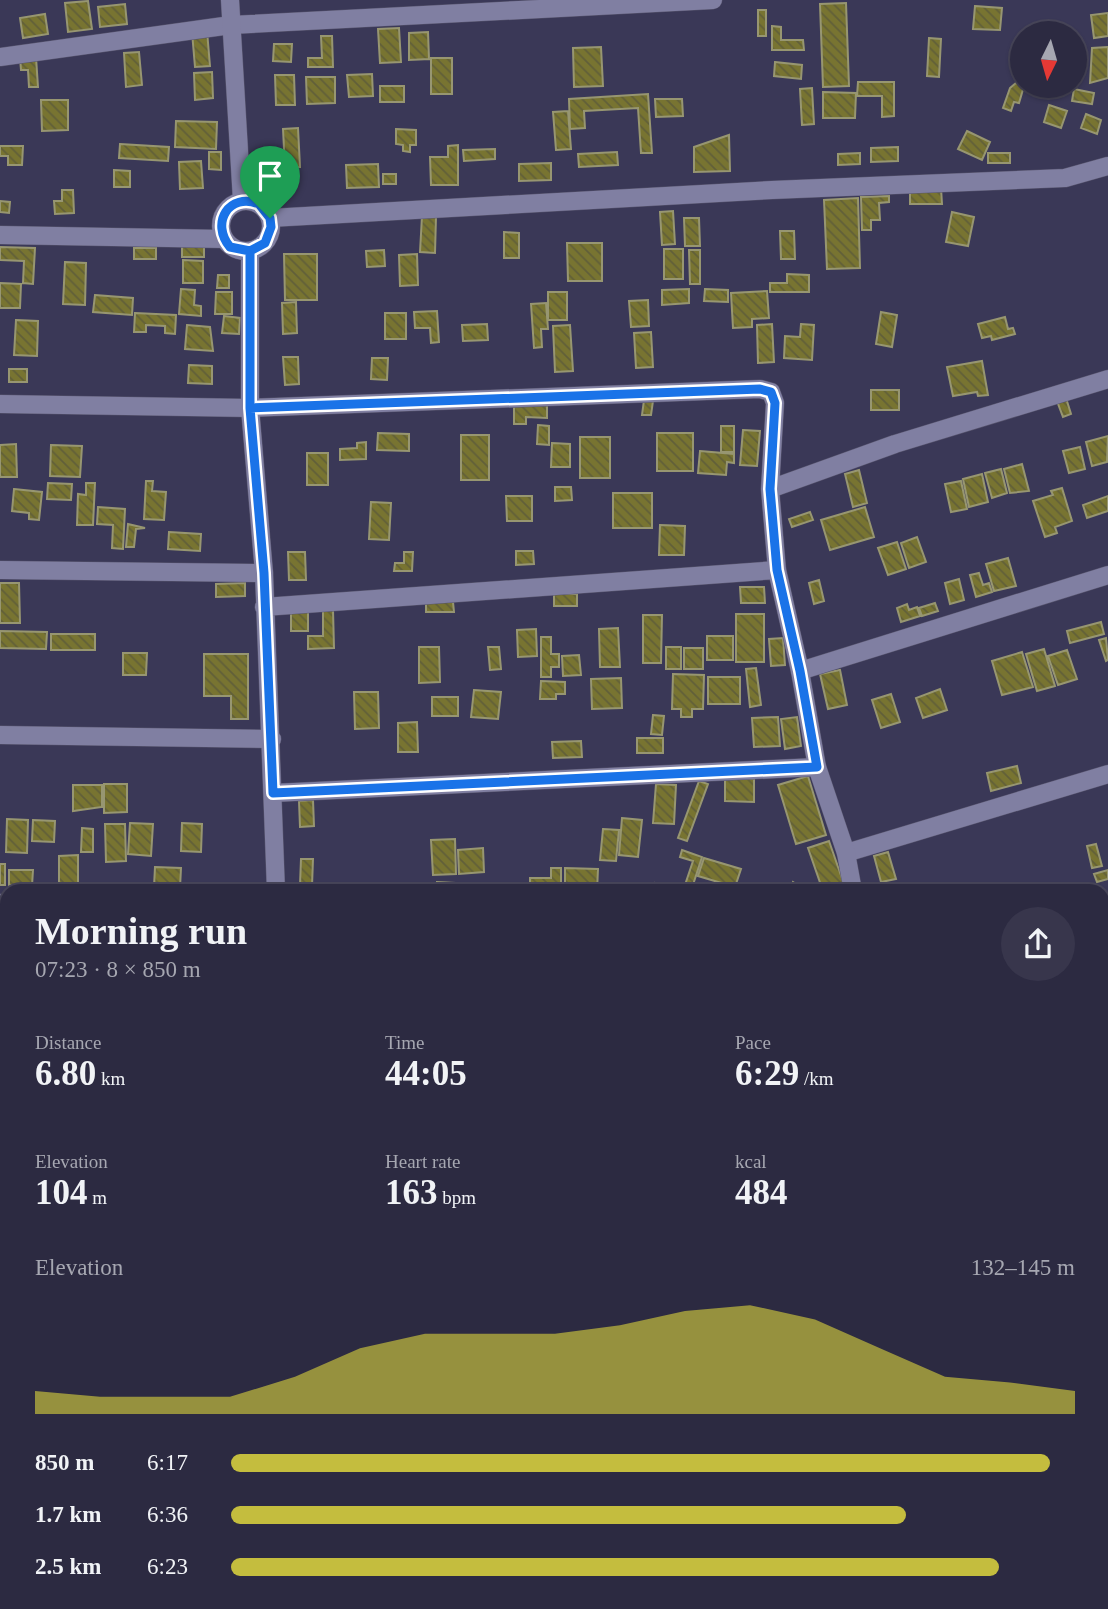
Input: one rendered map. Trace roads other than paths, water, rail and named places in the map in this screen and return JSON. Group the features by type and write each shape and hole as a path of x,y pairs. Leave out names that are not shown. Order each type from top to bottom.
{"street":[{"path":"230,0 242,201"},
{"path":"0,57 231,24 713,0"},
{"path":"270,218 758,191 1065,178 1108,166"},
{"path":"242,201 259,204 270,218 271,227 265,243 250,251 230,247 224,239 221,220 232,204 242,201"},
{"path":"0,235 224,239"},
{"path":"250,251 250,408 264,573 276,884"},
{"path":"770,489 895,444 1108,379"},
{"path":"0,404 250,408 760,389 771,392 775,403 770,489 777,570 800,671 817,767 846,853 852,884"},
{"path":"0,570 264,573"},
{"path":"264,607 777,570"},
{"path":"800,671 1108,575"},
{"path":"0,735 272,739"},
{"path":"273,793 817,767"},
{"path":"846,853 1108,774"}]}
